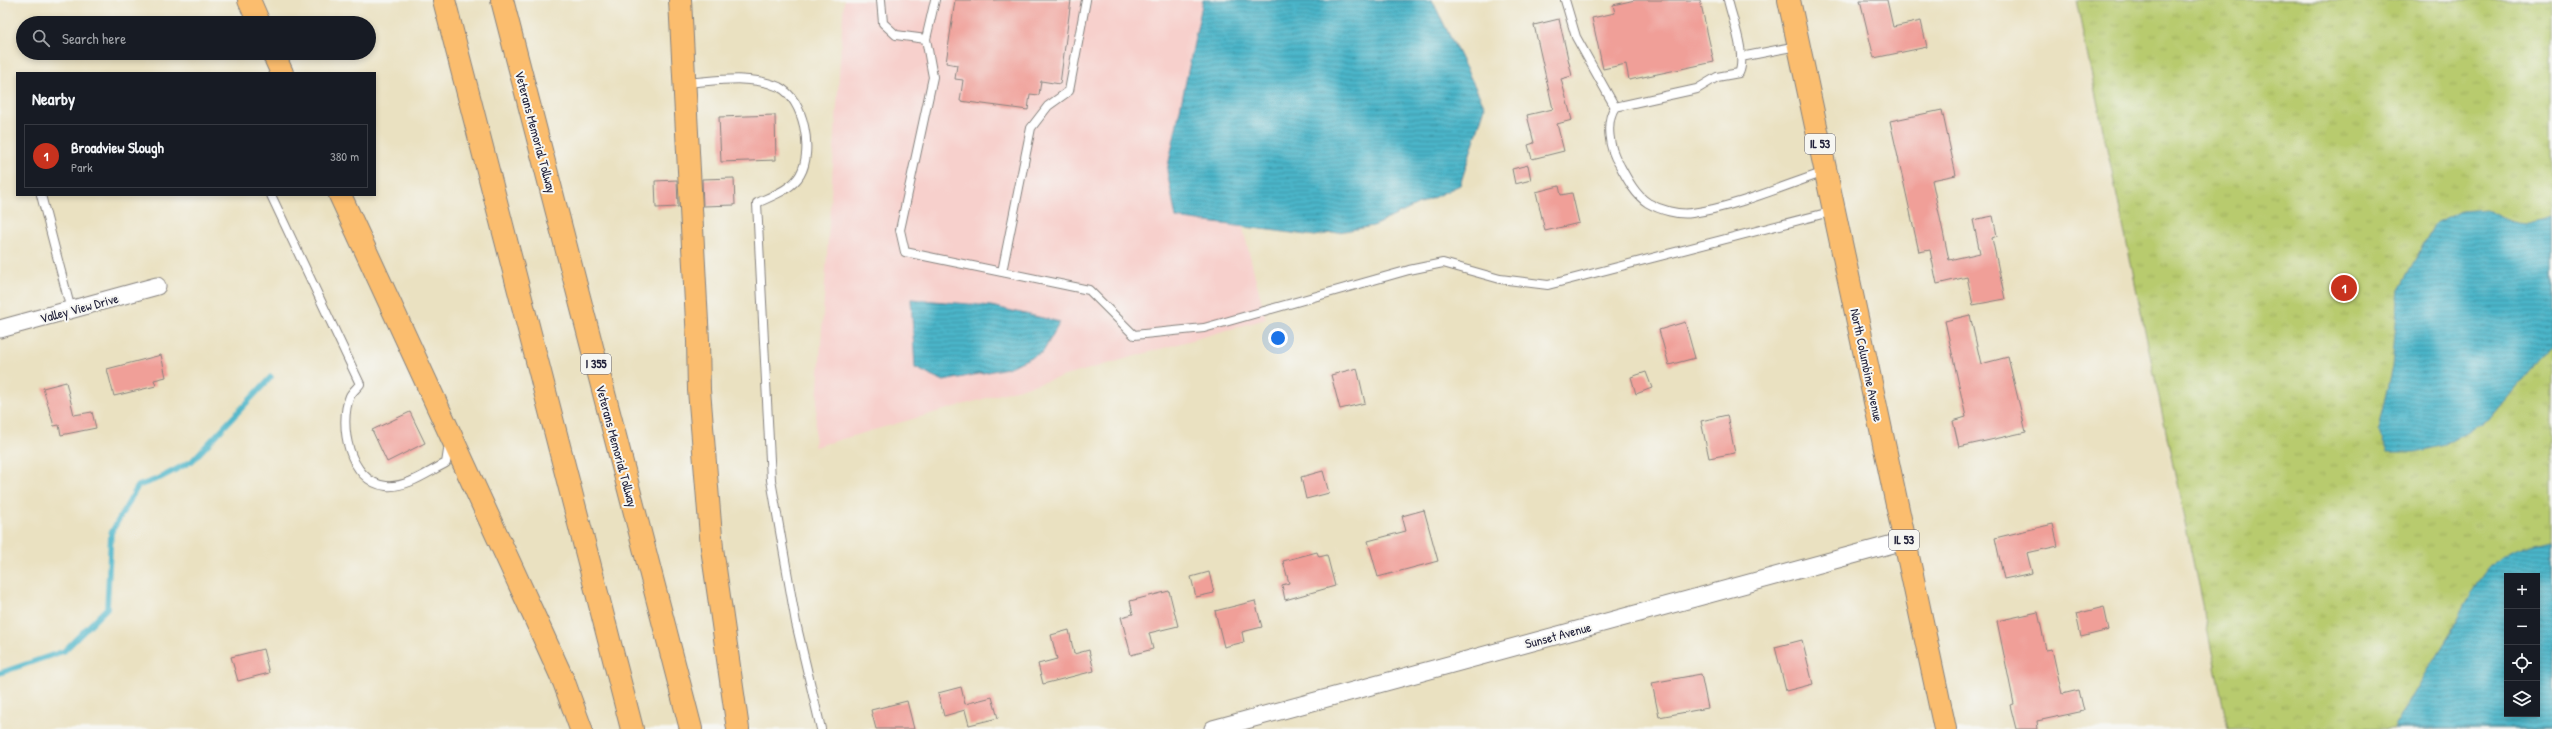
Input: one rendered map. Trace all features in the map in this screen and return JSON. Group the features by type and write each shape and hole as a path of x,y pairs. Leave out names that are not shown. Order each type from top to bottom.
{"main road":[{"path":"444,0 632,729"},
{"name":"Veterans Memorial Tollway","path":"502,0 691,729"},
{"path":"680,0 698,390 712,548 738,729"},
{"name":"North Columbine Avenue","path":"1789,0 1945,729"},
{"path":"276,60 282,72"},
{"path":"340,196 564,682 581,729"}],"street":[{"name":"Valley View Drive","path":"0,329 157,286"},
{"name":"Sunset Avenue","path":"1213,729 1904,541"}],"lane":[{"path":"881,0 883,23 896,35 926,39"},
{"path":"935,0 926,39 934,77 900,230 905,252 1089,290 1134,335 1204,328 1409,270 1443,264 1500,278 1548,285 1835,211"},
{"path":"1002,272 1031,128 1048,106 1069,91 1086,0"},
{"path":"1565,0 1576,38 1615,107"},
{"path":"1728,0 1741,57 1742,67 1739,73 1717,77 1697,89 1615,107 1608,117 1613,155 1632,187 1647,202 1670,211 1691,213 1726,204 1826,172"},
{"path":"1741,57 1799,45"},
{"path":"685,83 744,79 780,88 793,101 801,114 805,131 804,158 800,175 787,188 758,203 771,480 796,623 821,729"},
{"path":"41,196 71,310"},
{"path":"271,196 360,384 350,396 346,418 349,447 360,470 370,480 384,486 398,486 446,463 451,436"}],"shaded area":[{"path":"844,0 1298,0 1234,193 1266,319 814,447"}],"green space":[{"path":"2076,0 2552,0 2552,729 2228,729"}],"water":[{"path":"1203,0 1432,0 1485,107 1460,185 1373,226 1315,236 1176,218 1167,171"},
{"path":"2486,209 2502,218 2518,223 2535,224 2552,219 2552,343 2488,420 2444,445 2415,452 2388,452 2378,429 2392,367 2399,289 2434,225 2461,211"},
{"path":"911,299 991,306 1060,322 1043,352 1007,368 944,381 915,368"},
{"path":"2552,539 2552,729 2394,729 2471,595 2485,574 2503,556 2526,546"}],"building":[{"path":"955,0 1071,0 1060,84 1041,81 1039,95 1030,94 1028,110 960,101 963,80 955,79 957,65 946,63"},
{"path":"1635,0 1700,0 1714,62 1629,80 1626,64 1603,69 1592,18 1615,13 1613,5"},
{"path":"1860,0 1887,0 1893,27 1921,21 1927,47 1874,58"},
{"path":"1559,19 1572,76 1561,79 1572,120 1557,124 1564,151 1532,159 1528,145 1534,143 1527,115 1553,109 1534,25"},
{"path":"1942,110 1956,175 1932,180 1949,260 1980,253 1973,220 1993,216 1997,236 1992,238 2005,299 1973,305 1967,277 1937,284 1930,250 1919,252 1890,121"},
{"path":"775,115 776,160 721,162 719,117"},
{"path":"1528,165 1531,180 1515,184 1512,169"},
{"path":"734,178 735,205 703,206 702,179"},
{"path":"677,180 678,207 656,208 655,181"},
{"path":"1559,186 1561,195 1572,193 1579,223 1545,231 1536,192"},
{"path":"1970,315 1981,364 2008,357 2026,432 1959,447 1953,421 1966,417 1945,321"},
{"path":"1685,322 1695,358 1669,365 1659,330"},
{"path":"161,355 166,377 154,380 156,386 114,396 107,369"},
{"path":"1357,368 1365,403 1340,409 1331,375"},
{"path":"1646,372 1652,388 1636,394 1631,377"},
{"path":"66,382 74,415 92,412 96,428 61,435 59,425 54,426 43,388"},
{"path":"410,412 425,443 387,462 372,430"},
{"path":"1727,415 1735,453 1709,458 1701,421"},
{"path":"1323,471 1329,493 1306,499 1301,477"},
{"path":"1424,510 1438,561 1378,577 1368,541 1406,531 1402,516"},
{"path":"2053,524 2058,546 2027,553 2032,573 2004,579 1995,538"},
{"path":"1317,552 1319,557 1327,555 1335,586 1285,600 1282,585 1289,583 1283,561"},
{"path":"1209,572 1214,593 1196,597 1191,577"},
{"path":"1169,591 1178,626 1149,633 1153,649 1131,655 1121,617 1133,614 1130,601"},
{"path":"1255,601 1262,627 1242,632 1244,642 1224,647 1215,611"},
{"path":"2104,607 2109,630 2081,637 2076,614"},
{"path":"2038,612 2046,650 2052,649 2062,694 2079,690 2084,711 2037,721 2038,729 2016,729 2010,705 2014,704 1997,621"},
{"path":"1069,630 1074,654 1089,650 1094,671 1043,684 1038,664 1057,659 1051,635"},
{"path":"1802,640 1813,684 1786,691 1775,647"},
{"path":"263,649 269,673 238,681 231,657"},
{"path":"1701,674 1708,708 1659,717 1652,683"},
{"path":"961,687 965,704 992,697 998,718 969,725 965,710 944,716 938,693"},
{"path":"907,701 914,729 876,729 871,710"}],"waterway":[{"path":"0,673 64,651 107,608 111,533 138,486 160,478 192,461 271,377"}],"place":[{"name":"Broadview Slough","path":"2344,288"}]}
